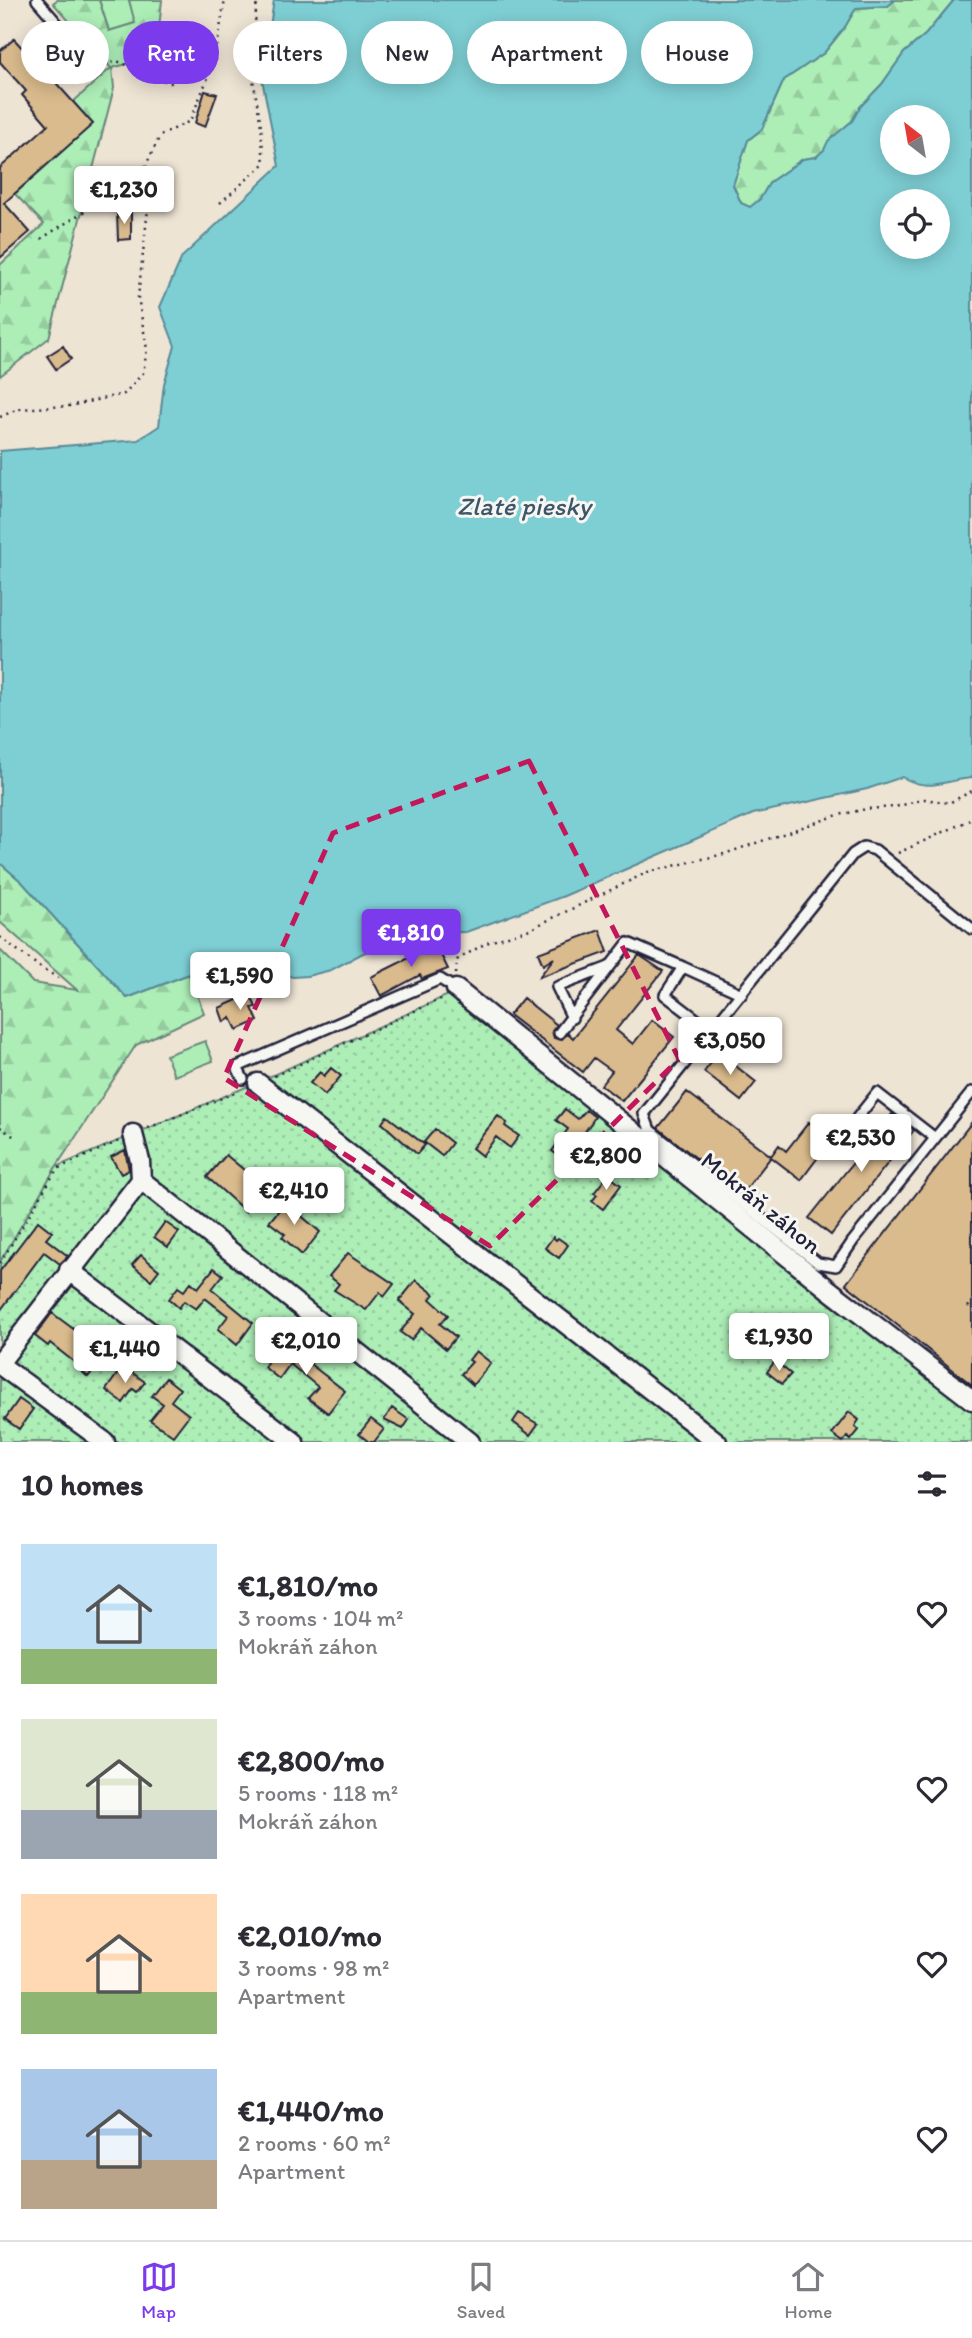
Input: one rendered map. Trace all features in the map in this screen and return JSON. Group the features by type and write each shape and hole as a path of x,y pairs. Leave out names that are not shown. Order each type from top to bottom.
{"street":[{"name":"Mokráň záhon","path":"456,989 828,1289 972,1400"},
{"path":"251,1081 718,1442"},
{"path":"105,1442 0,1364 69,1270 141,1180 140,1161 133,1134"},
{"path":"141,1180 470,1442"},
{"path":"69,1270 294,1442"}],"lane":[{"path":"37,0 55,21"},
{"path":"972,929 886,858 863,846 853,854 644,1114 650,1130 818,1263 836,1266 972,1092"},
{"path":"559,1034 628,943 742,994"},
{"path":"572,1017 556,987 611,966"},
{"path":"683,967 665,995 712,1031"},
{"path":"251,1081 237,1067 440,979 456,989"},
{"path":"857,1118 877,1093 935,1138"}],"path":[{"path":"219,34 225,0"},
{"path":"220,202 264,164 251,67 257,0"},
{"path":"41,239 119,190 144,169 160,136 190,121 205,84"},
{"path":"0,417 18,409 69,405 124,394 143,373 147,349 138,297 149,200 144,169"},
{"path":"456,989 457,961 486,943 530,929 648,872 724,854 835,816 866,809 895,807 925,799 948,803 972,791"},
{"path":"886,858 972,819"},
{"path":"0,937 41,968 62,980"},
{"path":"0,1127 16,1138"},
{"path":"0,1264 57,1169"},
{"path":"968,1307 972,1302"}],"highlighted area":[{"path":"529,761 679,1059 490,1246 224,1078 333,833"}],"green space":[{"path":"57,0 99,0 106,21 69,21 53,3"},
{"path":"99,0 129,0 135,21 123,21 123,27 109,31 109,21 106,21"},
{"path":"129,0 162,0 160,21 134,21"},
{"path":"895,0 954,0 926,34 904,53 882,84 860,107 852,121 829,141 824,150 816,157 803,159 770,182 760,199 750,208 741,203 733,185 748,140 762,129 784,80 824,53 856,8 888,6"},
{"path":"123,27 123,65 112,68 114,88 49,338 0,376 0,265 44,224 15,194 92,124 73,102 93,84 109,84 109,31"},
{"path":"0,863 22,882 127,998 189,974 204,1013 136,1045 56,1167 0,1262 0,950 33,983 77,990 0,922"},
{"path":"448,995 484,1006 972,1391 972,1442 0,1442 0,1262 56,1167 258,1082"},
{"path":"205,1041 213,1061 174,1076 166,1055"}],"water":[{"name":"Zlaté piesky","path":"274,0 895,0 888,6 856,8 824,53 784,80 762,129 748,140 733,185 741,203 750,207 760,199 770,182 803,159 816,157 824,150 828,141 852,121 860,107 882,84 904,53 926,34 954,0 972,0 972,778 929,785 902,777 867,789 753,814 564,896 466,932 413,933 363,953 331,970 293,977 282,974 259,956 223,957 189,974 127,998 22,882 0,863 0,451 138,440 159,426 164,384 175,346 160,307 182,257 279,166 263,84 347,84 347,21 271,21"}],"building":[{"path":"14,39 21,47 21,84 57,84 93,124 4,203 30,232 0,258 0,168 48,125 22,95 26,91 0,62 0,51"},
{"path":"205,91 217,94 205,127 195,123"},
{"path":"117,213 131,213 131,239 118,240"},
{"path":"63,346 71,359 56,369 47,356"},
{"path":"600,930 608,952 539,977 554,958 543,965 538,953"},
{"path":"435,943 448,969 422,979 420,975 381,996 371,977 419,953 414,944"},
{"path":"639,955 663,971 616,1030 633,1044 652,1020 674,1037 622,1101 601,1085 612,1071 594,1058 583,1072 509,1015 523,998 557,1025 552,1031 554,1038 561,1040 568,1033 573,1038"},
{"path":"250,994 258,1021 237,1030 231,1018 224,1022 219,1008"},
{"path":"719,1053 756,1082 741,1101 704,1072"},
{"path":"331,1068 341,1076 325,1095 310,1083 320,1072 324,1076"},
{"path":"687,1092 771,1156 779,1145 786,1151 809,1122 831,1140 801,1180 771,1157 742,1194 658,1128"},
{"path":"565,1109 578,1119 586,1110 595,1117 565,1161 552,1151 568,1129 556,1120"},
{"path":"892,1114 914,1130 831,1235 809,1218"},
{"path":"387,1116 425,1145 417,1154 382,1123"},
{"path":"498,1116 507,1123 505,1126 519,1136 510,1148 496,1137 482,1156 472,1148"},
{"path":"972,1122 972,1385 846,1284"},
{"path":"435,1129 452,1143 442,1156 424,1142"},
{"path":"125,1150 129,1170 121,1174 111,1157"},
{"path":"226,1155 266,1188 246,1212 207,1177"},
{"path":"608,1175 621,1185 603,1209 592,1201 597,1195 594,1193"},
{"path":"282,1199 320,1232 302,1255 282,1237 285,1234 269,1222 279,1210 276,1207"},
{"path":"38,1221 52,1232 46,1239 68,1256 60,1264 44,1252 0,1311 0,1271"},
{"path":"165,1222 179,1232 168,1247 154,1237"},
{"path":"553,1237 568,1245 559,1258 545,1248"},
{"path":"348,1253 394,1284 384,1297 380,1292 366,1310 334,1290 339,1284 329,1276"},
{"path":"141,1255 159,1270 151,1280 132,1265"},
{"path":"214,1268 223,1275 212,1289 253,1323 237,1345 218,1329 228,1316 205,1298 196,1309 184,1301 179,1308 169,1299 178,1287 184,1291 191,1282 198,1288"},
{"path":"416,1280 434,1294 430,1299 448,1315 440,1324 456,1337 446,1349 421,1328 411,1340 400,1332 415,1314 399,1301"},
{"path":"52,1313 107,1354 88,1377 50,1343 48,1346 35,1336"},
{"path":"278,1345 298,1357 300,1353 345,1391 328,1413 308,1398 318,1387 290,1364 279,1379 264,1367"},
{"path":"476,1351 491,1363 473,1385 461,1374 472,1362 469,1360"},
{"path":"775,1361 791,1374 782,1384 767,1372"},
{"path":"123,1366 145,1382 137,1392 133,1389 123,1403 106,1390"},
{"path":"166,1378 180,1389 171,1401 189,1415 173,1436 150,1420 163,1404 152,1396"},
{"path":"19,1399 33,1409 19,1429 5,1419"},
{"path":"392,1408 409,1420 403,1429 384,1420"},
{"path":"849,1412 859,1420 855,1426 859,1430 851,1440 847,1437 843,1442 832,1434"},
{"path":"519,1413 538,1424 530,1435 513,1422"},
{"path":"371,1419 384,1429 374,1442 369,1442 359,1434"}]}
